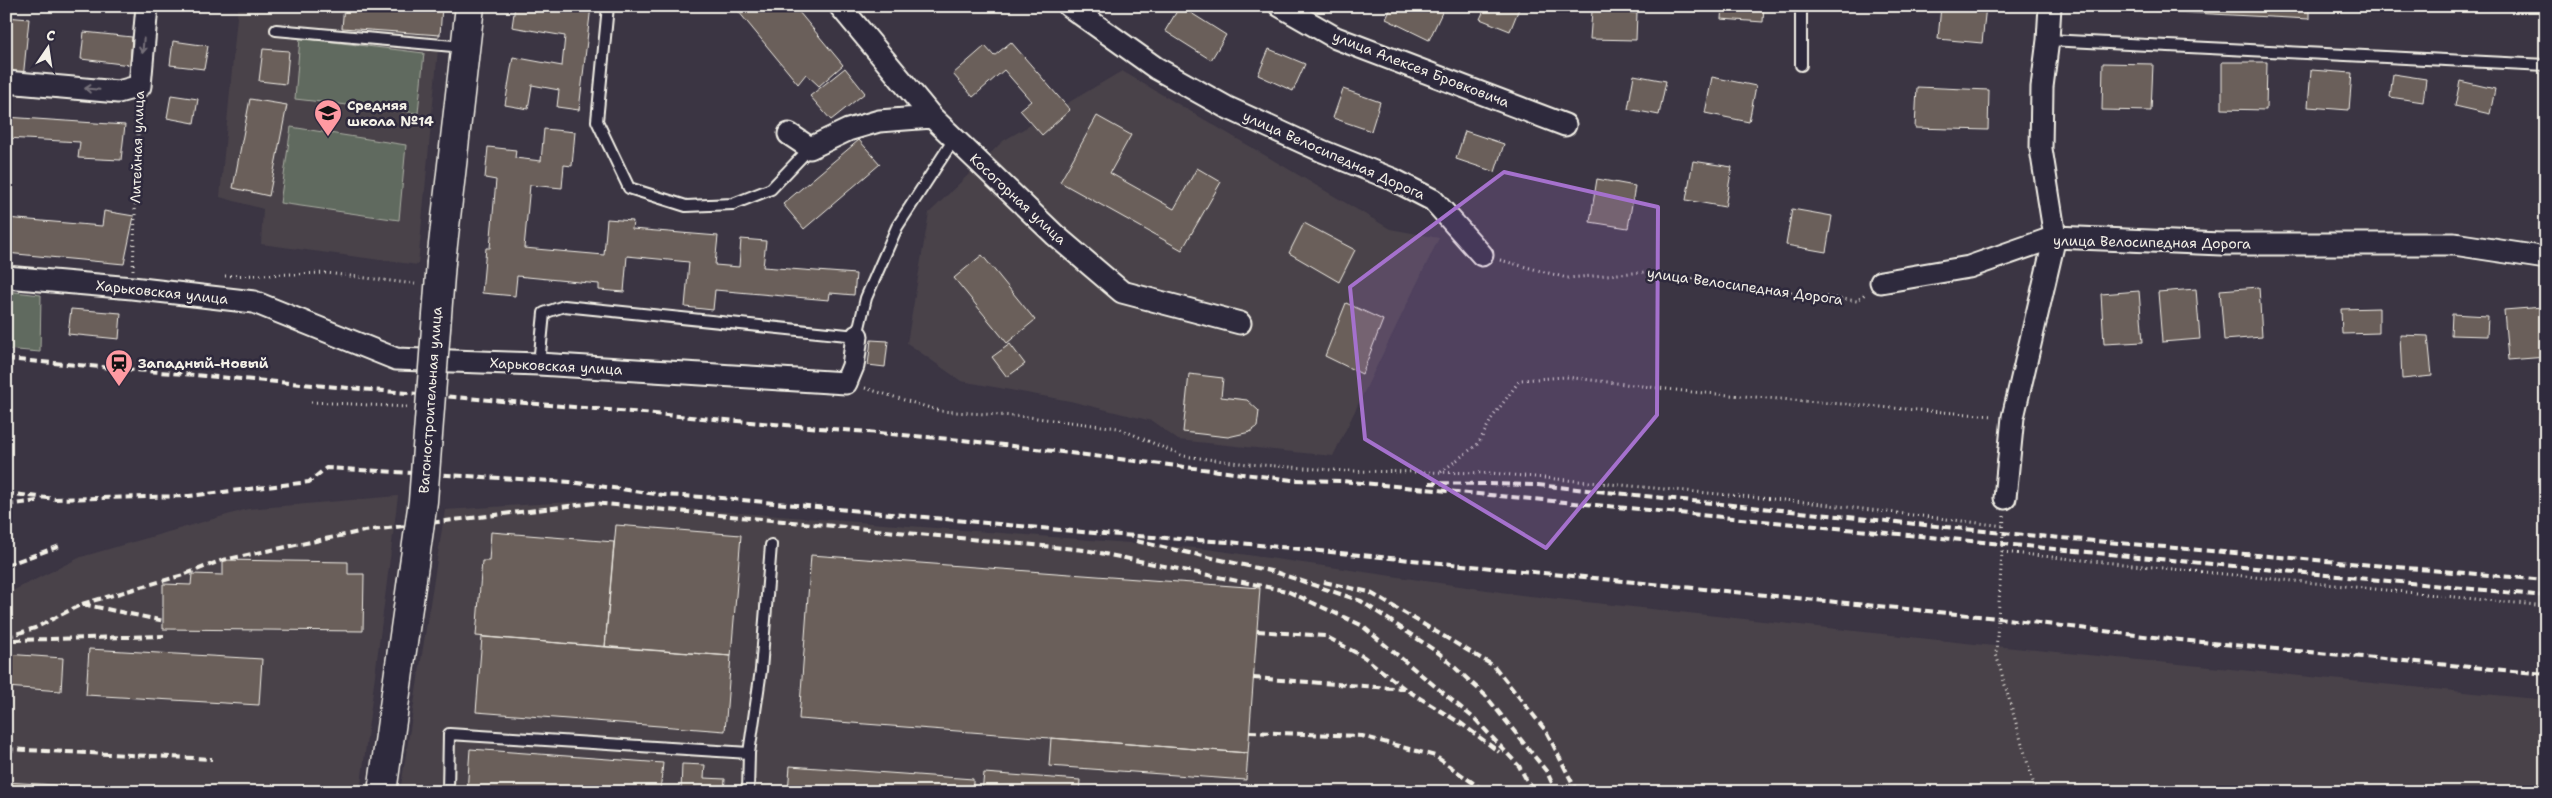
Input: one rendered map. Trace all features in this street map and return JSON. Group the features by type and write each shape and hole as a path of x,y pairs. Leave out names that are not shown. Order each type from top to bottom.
{"main road":[{"name":"Вагоностроительная улица","path":"382,792 423,501 440,274 470,6"}],"street":[{"name":"Литейная улица","path":"140,86 147,6"},
{"name":"Косогорная улица","path":"840,6 932,117 1055,235 1122,292 1240,323"},
{"name":"улица Велосипедная Дорога","path":"1069,6 1156,68 1226,107 1322,151 1392,179 1433,200 1482,255"},
{"name":"улица Алексея Бровковича","path":"1280,6 1336,38 1565,125"},
{"path":"2005,498 2013,417 2055,237 2041,148 2042,87 2050,6"},
{"path":"6,82 118,92 140,86"},
{"path":"789,134 810,148 848,130 879,121 932,117"},
{"name":"улица Велосипедная Дорога","path":"1881,282 1969,267 2055,237 2221,244 2454,244 2546,258"},
{"name":"Харьковская улица","path":"6,277 132,288 254,302 396,359 539,364 846,383"},
{"path":"846,383 853,366 857,336"}],"lane":[{"path":"608,6 597,121 630,188 686,206 733,204 772,189 810,148"},
{"path":"1801,6 1801,65"},
{"path":"276,30 465,47"},
{"path":"2048,40 2546,65"},
{"path":"539,364 544,313 564,306 857,336 866,298 897,227 954,139"},
{"path":"748,792 750,753 761,670 771,546"},
{"path":"448,792 449,734 750,753"}],"path":[{"name":"Литейная улица","path":"132,288 140,86"},
{"name":"улица Велосипедная Дорога","path":"1482,255 1567,278 1645,272 1857,301 1881,282"},
{"path":"192,295 220,277 326,273 440,274"},
{"path":"1441,472 1478,444 1492,418 1520,380 1566,377 1692,392 2013,417"},
{"path":"846,383 940,411 1029,417 1118,428 1183,456 1348,471 1491,473 1805,502 2004,526"},
{"path":"311,402 429,408"},
{"path":"2005,498 1996,654 2036,792"},
{"path":"2002,552 2546,606"}],"highlighted area":[{"path":"1504,172 1658,207 1657,415 1546,548 1365,439 1350,287"}],"shaded area":[{"name":"Средняя школа №14","path":"238,6 442,6 418,265 261,244 263,209 220,197"},
{"path":"1122,71 1390,229 1439,238 1333,456 1178,440 1152,421 1070,401 961,381 907,343 929,213 1003,141"},
{"path":"398,496 360,792 6,792 6,594 81,557 248,509"},
{"path":"586,501 1207,549 1521,595 1984,645 2546,700 2546,792 400,792 445,510"}],"green space":[{"path":"300,38 424,53 418,113 295,99"},
{"path":"291,127 406,145 399,220 280,203"},
{"path":"6,291 41,295 40,352 6,349"}],"building":[{"path":"102,6 133,6 133,10"},
{"path":"344,6 442,6 440,35 342,28"},
{"path":"515,6 541,6 568,12 569,6 591,6 579,110 557,107 559,90 532,85 528,109 505,105 513,57 562,66 565,36 512,27"},
{"path":"734,6 794,6 843,65 819,86 806,74 798,84"},
{"path":"1180,6 1226,35 1211,60 1165,31"},
{"path":"1392,6 1445,6 1429,40 1386,19"},
{"path":"1486,6 1520,6 1510,31 1480,19"},
{"path":"1722,6 1764,6 1763,22 1721,19"},
{"path":"1941,6 1986,6 1982,43 1938,39"},
{"path":"2155,6 2309,6 2309,19 2154,11"},
{"path":"1592,11 1637,13 1636,40 1590,39"},
{"path":"6,17 29,19 23,79 6,77"},
{"path":"84,32 132,37 130,65 81,59"},
{"path":"173,41 208,46 204,69 170,65"},
{"path":"1011,42 1070,110 1042,135 1020,110 1031,101 1004,70 973,97 953,74 985,46 994,56"},
{"path":"263,49 289,51 286,84 259,81"},
{"path":"1269,49 1305,64 1293,91 1258,75"},
{"path":"2222,62 2267,62 2266,110 2222,109"},
{"path":"2103,63 2153,64 2151,111 2102,110"},
{"path":"845,68 865,93 831,120 810,96"},
{"path":"2311,70 2352,73 2349,110 2308,107"},
{"path":"2393,74 2426,79 2423,102 2390,97"},
{"path":"1634,75 1666,81 1659,115 1628,109"},
{"path":"1712,77 1756,86 1749,122 1705,113"},
{"path":"2460,81 2495,89 2490,114 2455,106"},
{"path":"1917,87 1989,90 1988,130 1915,128"},
{"path":"1343,89 1380,102 1371,131 1333,118"},
{"path":"171,95 198,99 194,123 167,118"},
{"path":"250,99 287,105 269,196 233,188"},
{"path":"1097,116 1131,135 1110,173 1174,209 1197,168 1221,182 1182,250 1060,182"},
{"path":"6,117 125,125 121,160 78,158 80,142 6,138"},
{"path":"544,129 575,132 572,166 564,165 562,188 530,185 524,248 604,255 607,219 633,221 632,229 718,236 715,265 739,267 741,239 766,241 763,267 856,274 854,295 830,293 829,300 715,290 713,310 685,307 689,262 627,256 624,292 599,290 599,284 517,276 515,296 482,293 486,248 490,248 496,180 485,178 488,147 516,150 515,158 541,161"},
{"path":"1465,131 1504,144 1495,172 1456,159"},
{"path":"859,140 880,164 804,229 783,204"},
{"path":"1693,161 1732,167 1725,207 1686,200"},
{"path":"1597,179 1635,186 1628,228 1590,222"},
{"path":"1792,209 1832,216 1826,252 1786,245"},
{"path":"104,211 134,216 124,264 6,253 6,218 102,226"},
{"path":"1304,223 1355,250 1339,282 1289,253"},
{"path":"982,255 1035,320 1007,343 954,278"},
{"path":"2259,287 2262,337 2224,340 2220,290"},
{"path":"2196,289 2200,339 2162,342 2158,292"},
{"path":"2139,291 2143,342 2104,344 2101,294"},
{"path":"1346,303 1383,320 1362,374 1325,356"},
{"path":"2543,307 2546,357 2508,360 2504,310"},
{"path":"2379,308 2379,333 2342,334 2341,309"},
{"path":"71,309 121,313 119,339 68,334"},
{"path":"2452,314 2488,316 2487,336 2451,335"},
{"path":"2400,335 2428,336 2432,376 2402,379"},
{"path":"871,340 888,341 885,367 868,365"},
{"path":"1010,344 1025,364 1007,377 992,357"},
{"path":"1189,374 1223,378 1221,397 1247,400 1259,411 1257,427 1250,432 1228,437 1183,432"},
{"path":"616,525 741,535 731,656 605,647"},
{"path":"491,532 614,542 605,647 476,636 482,561 489,561"},
{"path":"811,555 1260,588 1248,753 799,719"},
{"path":"223,560 348,562 348,574 364,574 363,631 163,629 163,584 191,585 192,574 223,575"},
{"path":"482,637 731,656 725,731 476,712"},
{"path":"89,649 262,659 259,705 86,695"},
{"path":"6,654 63,658 61,691 6,687"},
{"path":"1051,738 1248,753 1246,780 1049,766"},
{"path":"470,749 663,763 660,792 467,792"},
{"path":"682,764 705,765 704,778 725,779 724,792 681,792"},
{"path":"790,766 973,779 973,792 788,792"},
{"path":"984,773 1080,780 1079,792 982,792"},
{"path":"6,782 170,792 6,792"}],"railway":[{"path":"6,359 962,440 1293,480 1341,481 2546,596"},
{"path":"6,493 55,499 189,496 309,482 326,468 570,482 663,495 722,498 1104,534 1229,542 1998,618 2169,639 2546,674"},
{"path":"1429,483 1538,485 2003,533 2546,580"},
{"path":"6,505 37,501"},
{"path":"82,604 183,575 223,560 364,531 594,503 1085,550 1287,591 1361,625 1476,720 1519,766 1533,792"},
{"path":"1136,541 1275,572 1361,601 1440,654 1485,695 1547,772 1556,792"},
{"path":"6,565 60,546"},
{"path":"1324,582 1369,592 1494,666 1546,731 1577,792"},
{"path":"6,637 35,628 82,604 164,621"},
{"path":"1257,631 1325,636 1364,657 1405,689"},
{"path":"14,640 164,636"},
{"path":"1253,678 1405,689 1462,724 1499,752"},
{"path":"1249,732 1362,736 1435,756 1486,792"},
{"path":"6,749 212,759"}],"place":[{"name":"Средняя школа №14","path":"328,137"},
{"name":"Западный-Новый","path":"119,387"}]}
